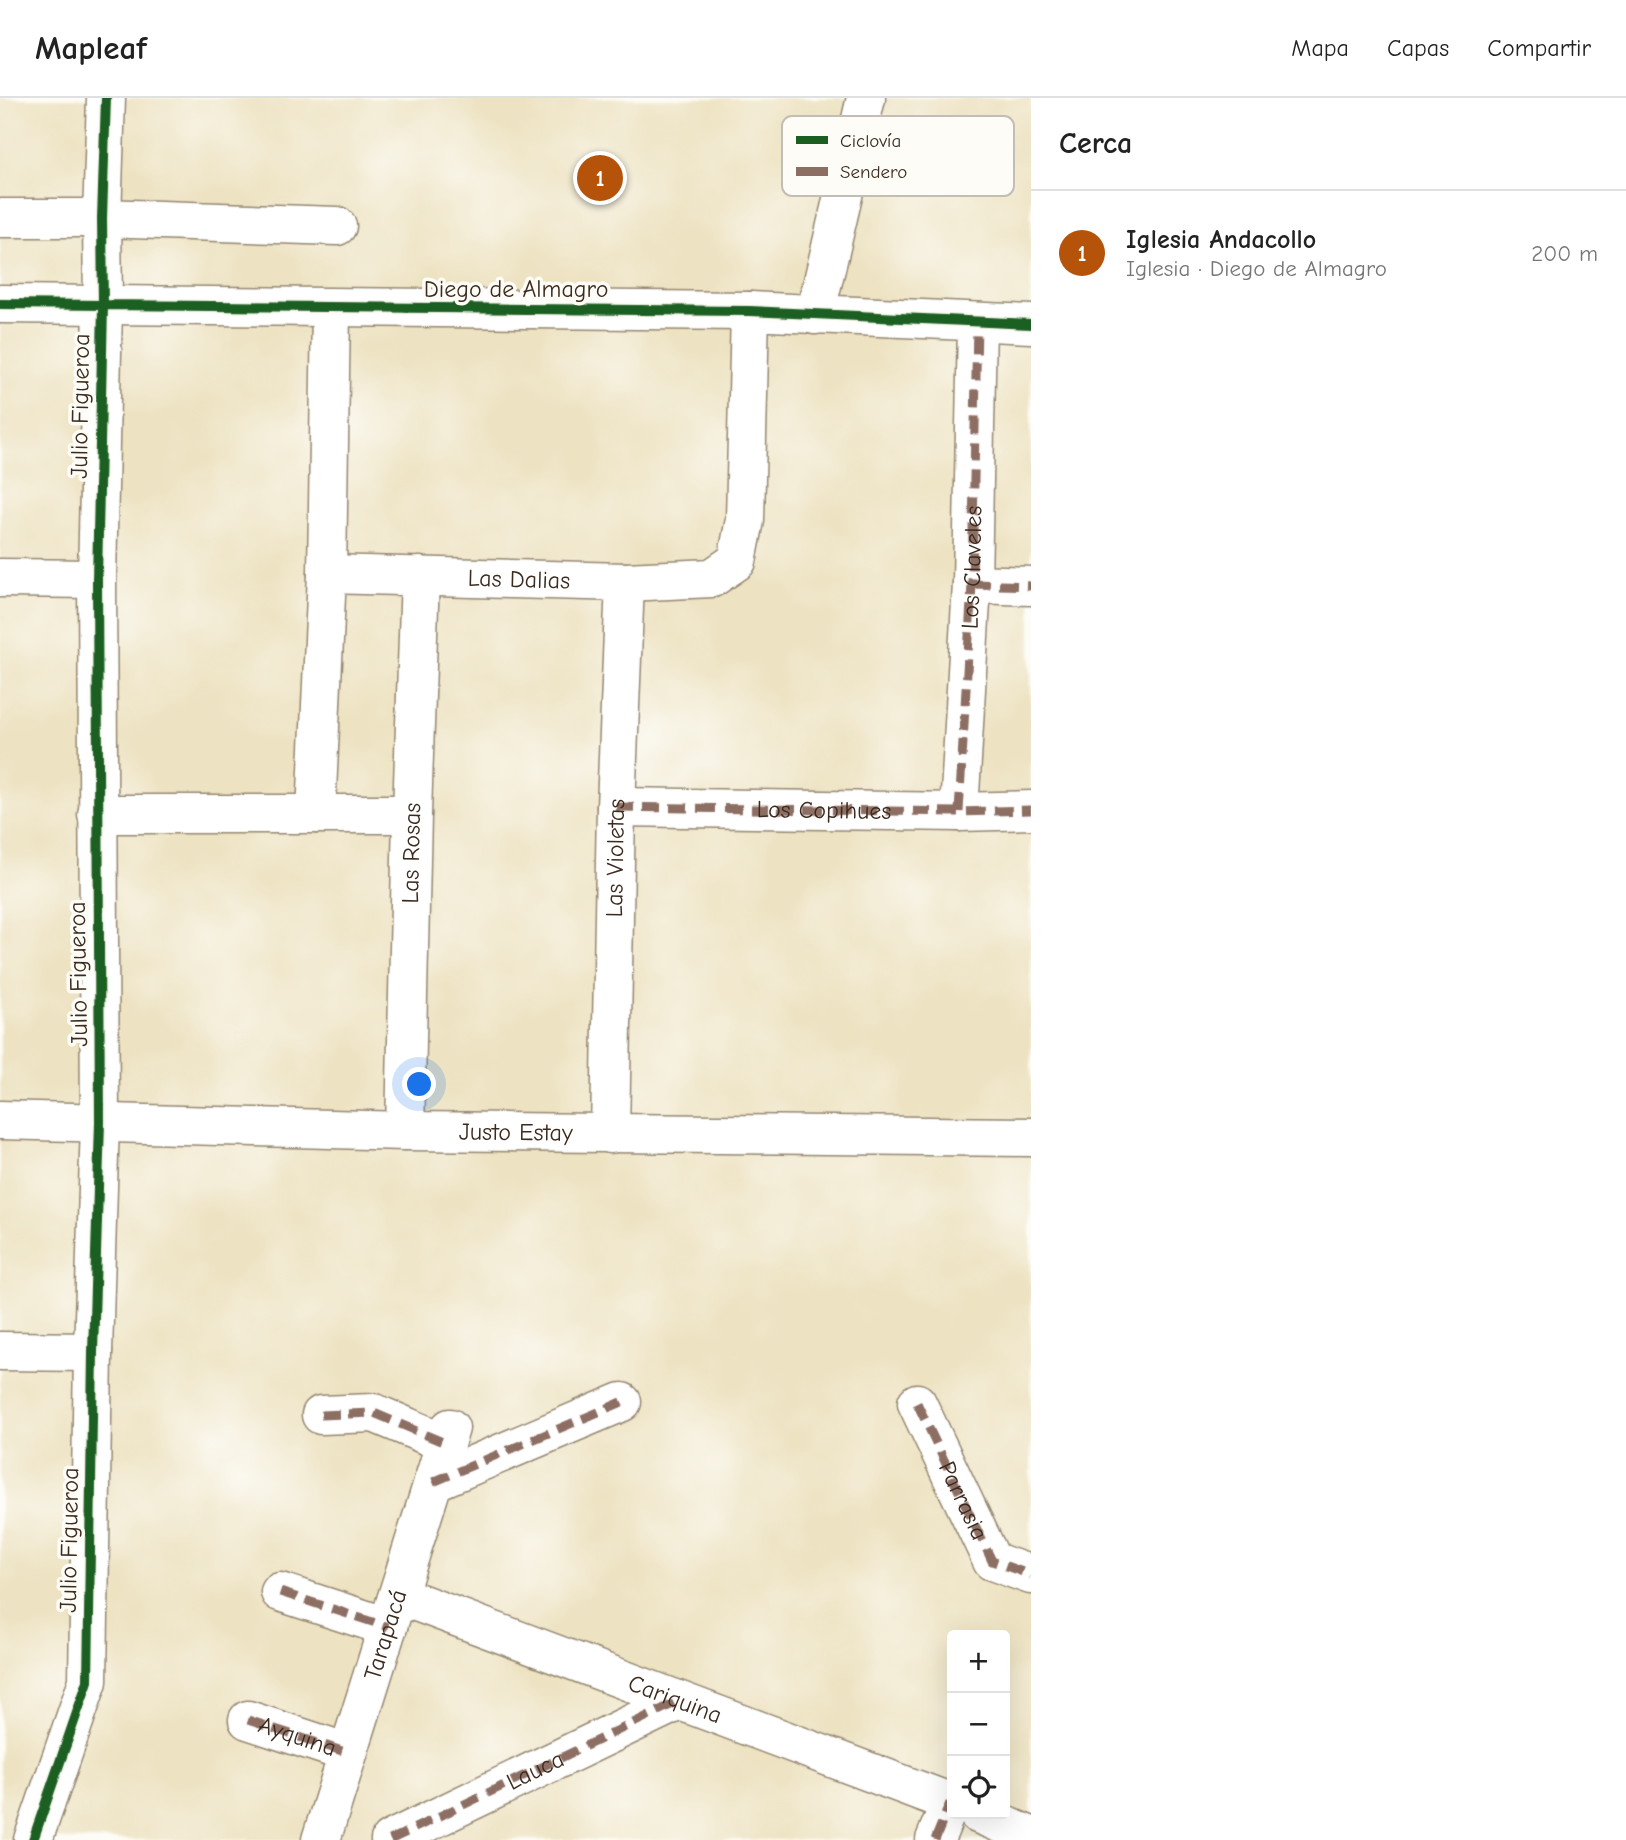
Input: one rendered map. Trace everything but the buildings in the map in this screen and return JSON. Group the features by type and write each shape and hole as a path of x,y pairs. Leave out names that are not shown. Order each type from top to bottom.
{"street":[{"name":"Julio Figueroa","path":"33,1840 88,1681 100,1122 97,579 106,98"},
{"path":"862,116 866,98"},
{"path":"814,315 843,196"},
{"path":"0,218 102,218 337,226"},
{"name":"Diego de Almagro","path":"0,304 750,311 1031,324"},
{"path":"316,814 327,574 331,309"},
{"name":"Las Dalias","path":"327,574 625,582 712,578 737,561 745,520 750,311"},
{"name":"Los Claveles","path":"959,812 972,584 977,323"},
{"name":"Las Rosas","path":"405,1131 420,576"},
{"path":"0,578 97,579"},
{"name":"Las Violetas","path":"610,1134 616,807 625,582"},
{"path":"972,584 1031,586"},
{"name":"Los Copihues","path":"616,807 959,812 1031,810"},
{"path":"97,814 412,814"},
{"name":"Justo Estay","path":"0,1120 405,1131 1031,1137"},
{"path":"0,1351 93,1352"},
{"path":"433,1482 622,1402"},
{"name":"Parrasia","path":"917,1403 992,1561 1031,1575"},
{"name":"Tarapacá","path":"321,1415 374,1413 447,1436 321,1840"},
{"name":"Cariquina","path":"280,1592 393,1611 679,1700 947,1802"},
{"name":"Lauca","path":"390,1840 679,1700"},
{"name":"Ayquina","path":"248,1720 348,1753"},
{"path":"935,1840 951,1819"},
{"name":"Cariquina","path":"989,1819 1031,1836"}],"marked path":[{"path":"959,812 972,584 977,323"},
{"path":"972,584 1031,586"},
{"path":"616,807 959,812 1031,810"},
{"path":"433,1482 622,1402"},
{"path":"917,1403 992,1561 1031,1575"},
{"path":"321,1415 374,1413 445,1443"},
{"path":"280,1592 388,1627"},
{"path":"390,1840 679,1701"},
{"path":"248,1720 348,1753"},
{"path":"935,1840 947,1810"}],"cycle path":[{"path":"33,1840 88,1681 100,1122 97,579 106,98"},
{"path":"0,304 750,311 1031,324"}],"place":[{"name":"Iglesia Andacollo","path":"600,178"}]}
